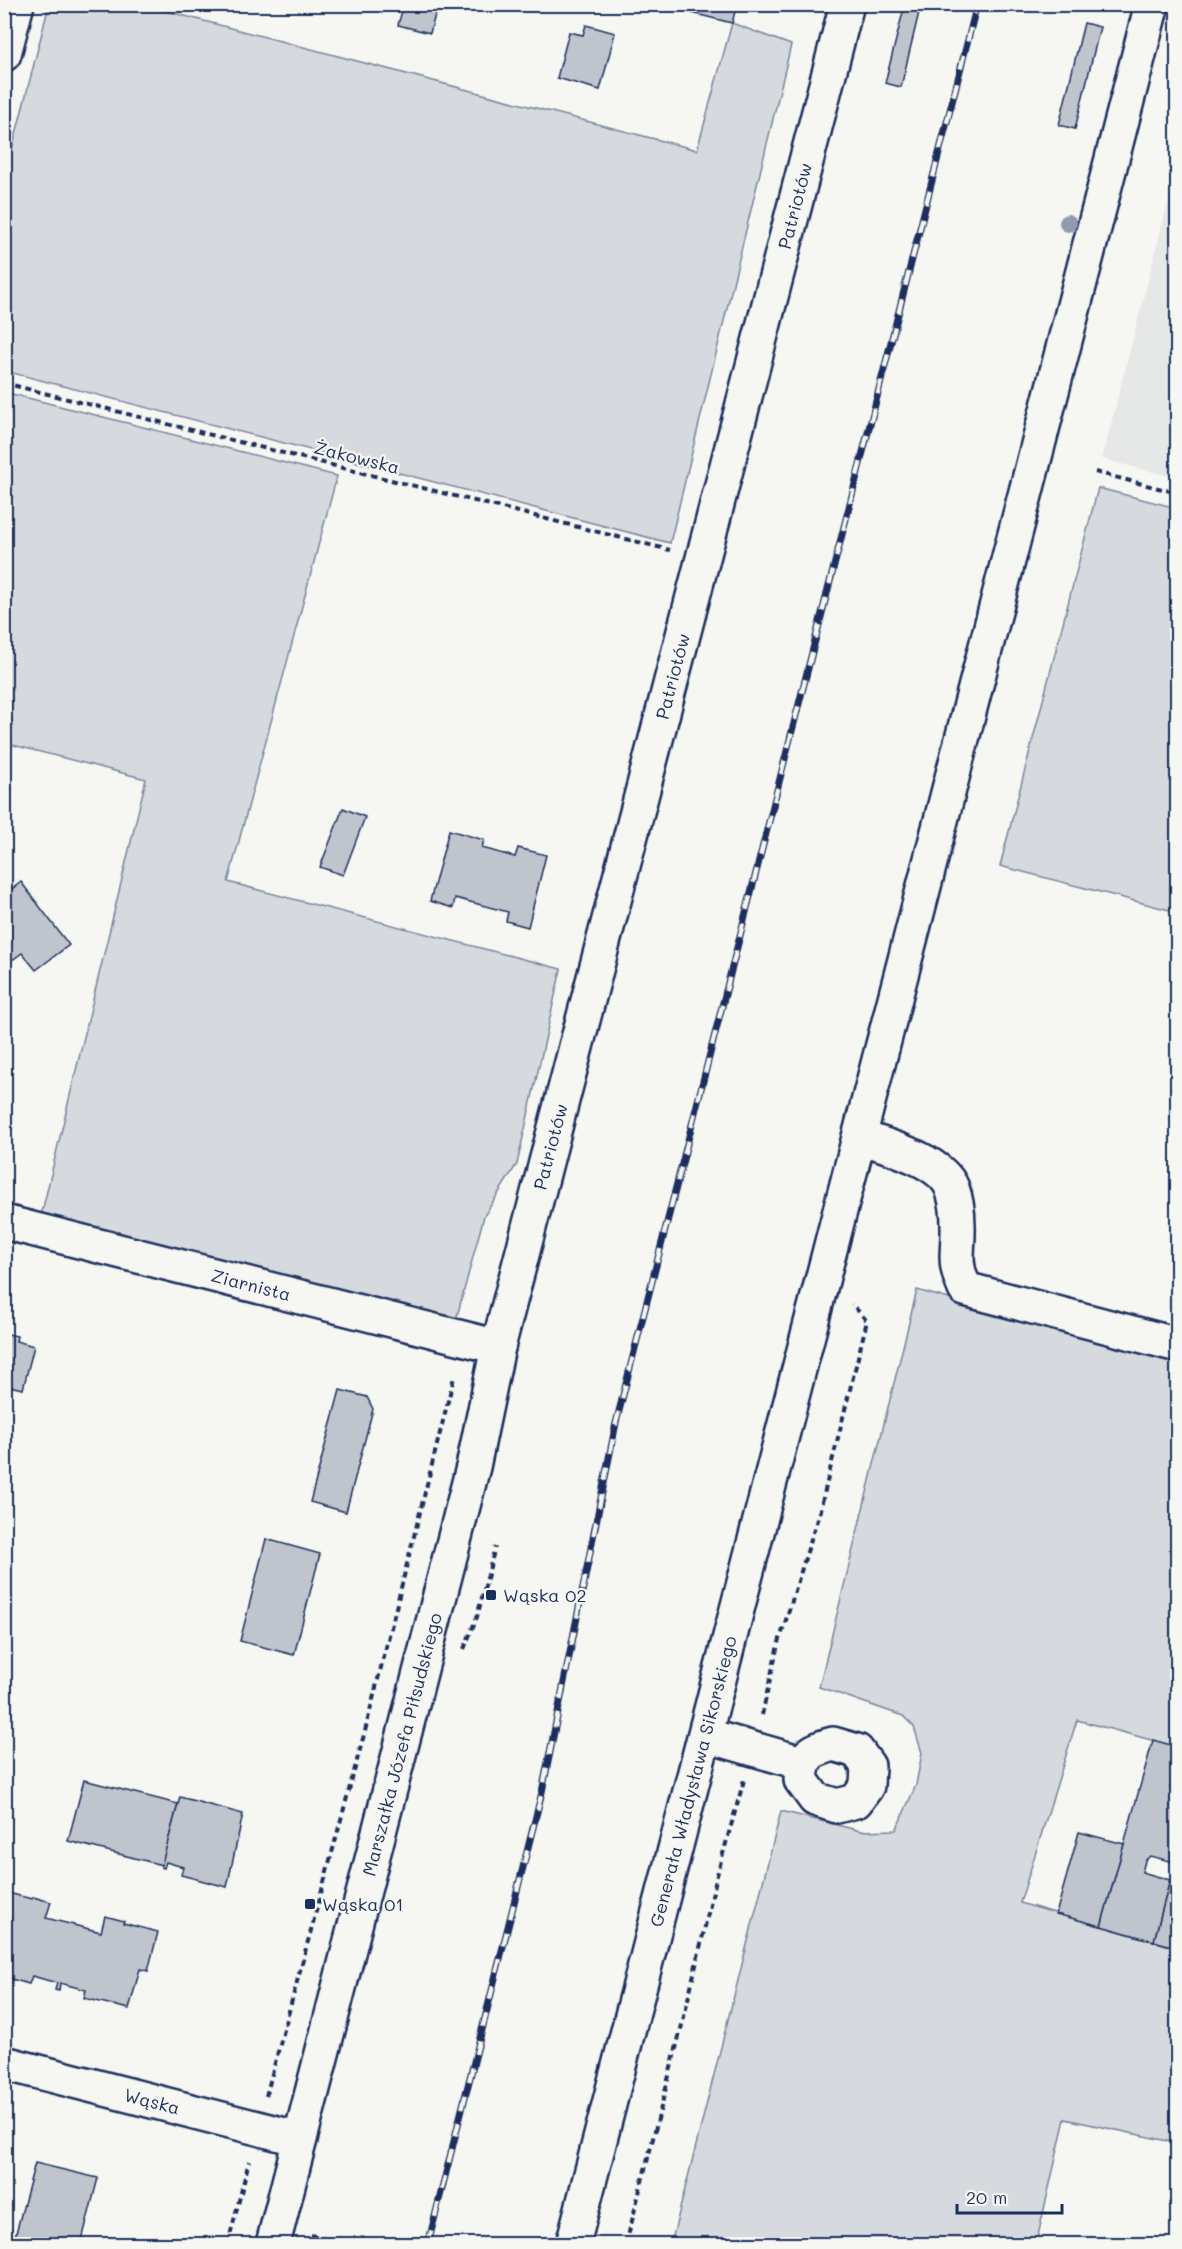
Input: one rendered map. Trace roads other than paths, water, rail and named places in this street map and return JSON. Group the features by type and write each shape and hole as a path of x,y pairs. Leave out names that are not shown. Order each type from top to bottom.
{"main road":[{"path":"4,54 17,4"},
{"name":"Patriotów","path":"498,1347 847,4"},
{"path":"1152,4 860,1137 915,1155 943,1176 952,1187 958,1227 956,1270 964,1289 1178,1345"},
{"name":"Generała Władysława Sikorskiego","path":"573,2244 860,1137"},
{"name":"Ziarnista","path":"4,1221 498,1347"},
{"name":"Marszałka Józefa Piłsudskiego","path":"273,2244 474,1467 498,1347"},
{"path":"705,1735 802,1763"},
{"name":"Wąska","path":"4,2063 300,2139"}],"railway":[{"path":"428,2244 542,1792 616,1423 977,4"}],"place":[{"name":"Wąska 02","path":"491,1595"},
{"name":"Wąska 01","path":"310,1904"}]}
